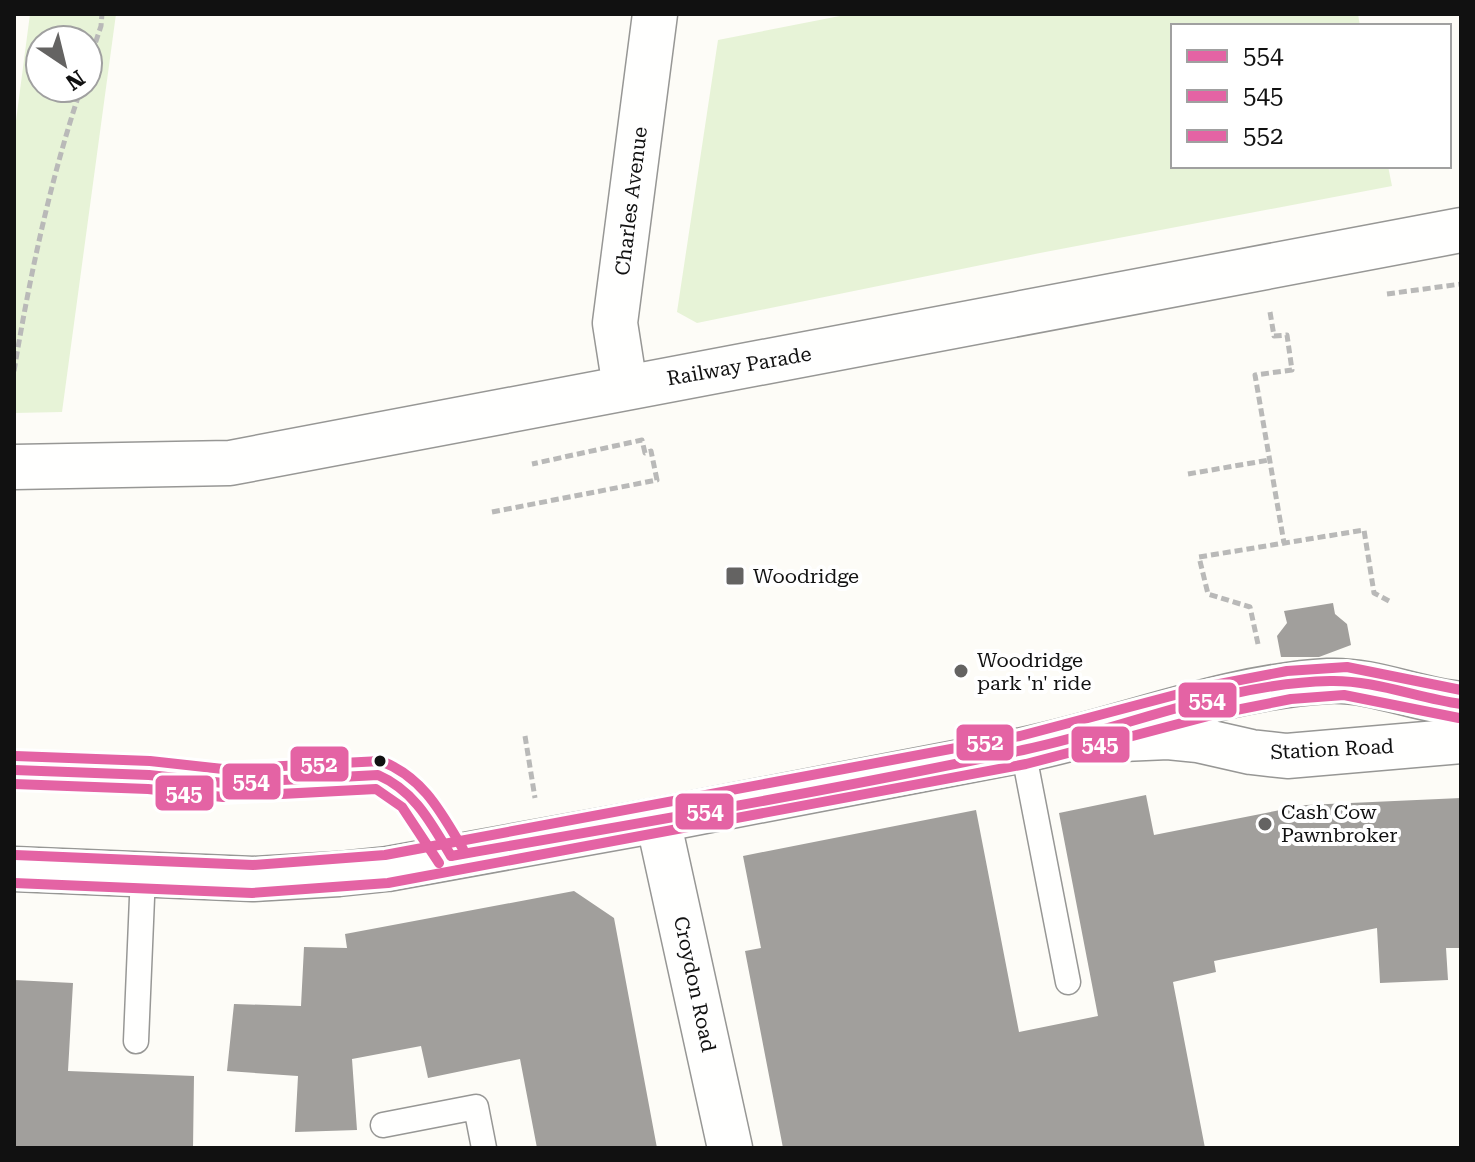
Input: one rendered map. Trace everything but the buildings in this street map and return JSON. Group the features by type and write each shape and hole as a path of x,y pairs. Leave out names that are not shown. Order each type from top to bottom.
{"street":[{"name":"Charles Avenue","path":"625,387 615,323 655,14"},
{"name":"Railway Parade","path":"14,467 230,463 1461,230"},
{"name":"Station Road","path":"14,869 253,879 387,869 1041,746 1183,706 1272,688 1330,681 1365,683 1461,704"},
{"path":"1272,688 1267,726 1272,740 1287,756"},
{"name":"Station Road","path":"1041,746 1168,737 1287,756 1461,741"},
{"name":"Croydon Road","path":"658,820 730,1148"}],"lane":[{"path":"1041,746 1068,982"},
{"path":"14,770 149,775 223,783 378,775 395,780 413,795 451,856"},
{"path":"136,1041 143,874"},
{"path":"383,1125 476,1107 484,1148"}],"path":[{"path":"14,371 29,278 53,176 76,104"},
{"path":"1287,542 1266,461 1255,375 1292,370 1288,342"},
{"path":"492,512 657,480 651,451 645,453 642,440 532,464"},
{"path":"1188,474 1266,461"},
{"path":"1203,555 1364,530 1374,593 1389,601"},
{"path":"525,736 542,840"}],"green space":[{"path":"30,14 116,14 104,102 104,24 29,24"},
{"path":"850,14 1358,14 1360,24 1171,24 1171,168 1388,168 1392,186 697,323 677,312 718,40"},
{"path":"24,60 24,104 104,104 62,412 14,413 14,136"}],"transit line":[{"name":"552","path":"15,855 253,865 385,855 1020,736 1209,686 1287,671 1347,667 1461,690"},
{"name":"554","path":"451,856 952,765 1061,741 1214,698 1291,684 1347,681 1461,704"},
{"name":"545","path":"14,883 252,893 388,883 1026,764 1216,714 1291,699 1344,695 1459,718"},
{"name":"552","path":"15,756 150,761 223,769 381,761 420,786 463,849"},
{"name":"554","path":"14,770 149,775 223,783 378,775 412,799 451,856"},
{"name":"545","path":"14,784 148,789 223,797 376,789 402,807 439,863"}],"place":[{"name":"Woodridge","path":"735,576"},
{"name":"Woodridge park 'n' ride","path":"961,671"},
{"name":"Cash Cow Pawnbroker","path":"1265,824"}]}
